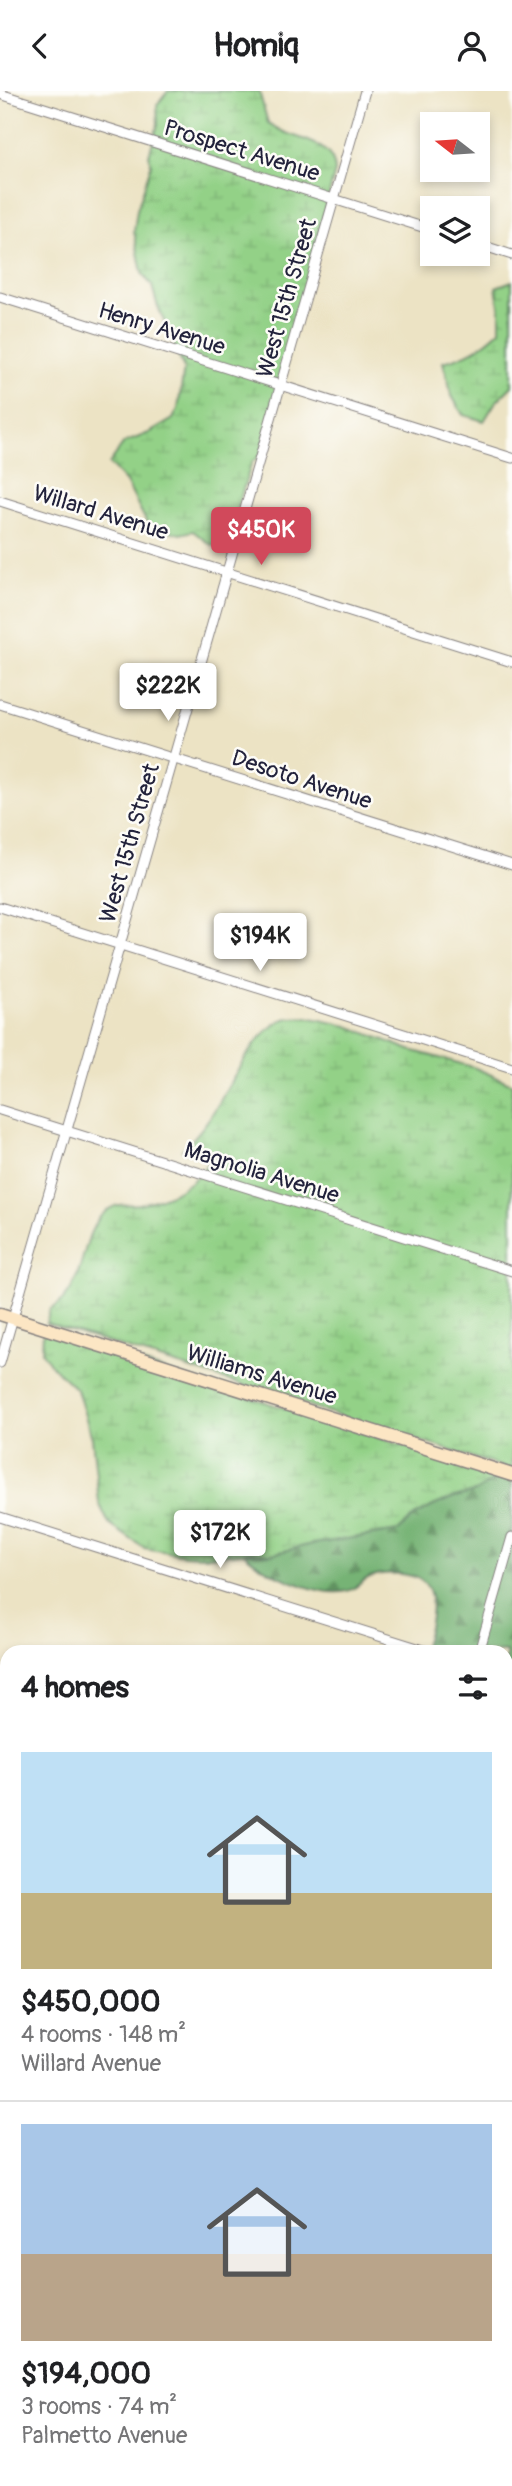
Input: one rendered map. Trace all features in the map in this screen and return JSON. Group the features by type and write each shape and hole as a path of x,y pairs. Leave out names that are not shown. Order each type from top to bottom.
{"street":[{"name":"West 15th Street","path":"0,1363 365,91"},
{"name":"Prospect Avenue","path":"0,94 420,226"},
{"path":"490,248 512,255"},
{"name":"Henry Avenue","path":"0,297 512,458"},
{"name":"Willard Avenue","path":"0,501 512,661"},
{"name":"Desoto Avenue","path":"0,704 512,865"},
{"path":"0,907 512,1068"},
{"name":"Magnolia Avenue","path":"0,1110 512,1271"},
{"name":"Williams Avenue","path":"0,1314 512,1475"},
{"path":"0,1517 408,1645"},
{"path":"480,1645 512,1537"}],"green space":[{"path":"168,91 259,91 268,123 325,150 334,163 335,171 260,456 252,462 224,549 210,544 193,531 180,534 148,525 126,482 109,464 124,443 173,419 178,409 184,369 152,286 142,273 134,231 137,210 151,165 149,155 158,124 157,105"},
{"path":"512,281 512,386 495,403 484,421 463,415 452,396 443,362 474,350 500,330 496,287"},
{"path":"307,1017 348,1026 410,1050 473,1067 512,1084 512,1470 46,1323 50,1310 62,1301 71,1289 90,1235 104,1213 117,1205 139,1204 161,1198 197,1177 210,1159 182,1150 211,1116 247,1056 265,1033 287,1018"},
{"path":"43,1332 500,1476 475,1492 454,1497 414,1516 398,1531 312,1544 271,1554 250,1552 207,1556 144,1548 109,1524 99,1503 92,1438 77,1390 51,1365 42,1352"},
{"path":"500,1476 512,1480 512,1645 424,1645 432,1606 431,1595 419,1579 402,1574 383,1574 367,1578 350,1590 322,1591 277,1575 243,1552 271,1554 312,1544 398,1531 414,1516 433,1506 475,1492"}]}
